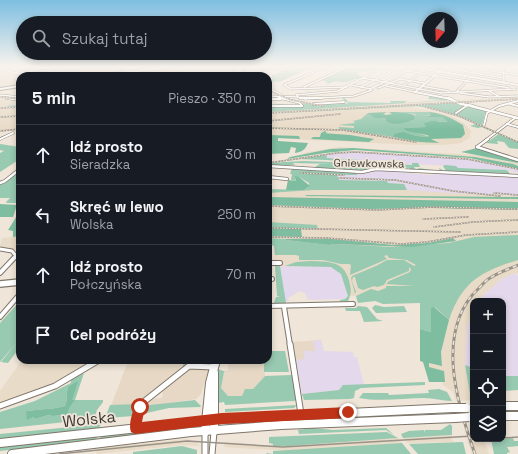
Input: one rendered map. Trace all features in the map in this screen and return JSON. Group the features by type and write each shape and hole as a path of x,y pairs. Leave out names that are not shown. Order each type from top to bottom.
{"street":[{"path":"288,87 291,89 324,87"},
{"path":"313,104 344,102 329,87"},
{"path":"298,97 296,94 334,92 347,87"},
{"path":"362,87 371,89"},
{"path":"272,96 298,97 300,99 358,96 374,87"},
{"path":"390,87 450,98 468,106 473,106"},
{"path":"414,87 441,93 517,90"},
{"path":"428,87 486,97 518,96"},
{"path":"458,92 457,91 461,87"},
{"path":"501,87 517,90"},
{"path":"415,92 418,88"},
{"path":"272,90 284,96"},
{"path":"487,91 500,97"},
{"path":"0,95 16,97"},
{"path":"272,106 302,106 300,103 277,96"},
{"path":"7,98 16,99"},
{"path":"272,98 285,99"},
{"path":"484,125 486,114 490,111 508,103 518,101"},
{"path":"458,102 517,117"},
{"path":"508,103 518,106"},
{"path":"456,113 468,106"},
{"path":"517,117 478,147 518,160"},
{"path":"507,124 518,127"},
{"path":"0,139 14,133"},
{"name":"Gniewkowska","path":"272,166 362,172 376,169 518,176"},
{"path":"0,183 16,172"},
{"path":"272,177 287,179"},
{"path":"0,249 12,251 16,254"},
{"path":"0,273 16,257"},
{"path":"272,263 280,263"},
{"path":"0,284 16,282"},
{"path":"0,317 16,299"},
{"path":"272,306 352,304"},
{"path":"284,307 301,414"},
{"path":"0,406 55,386 92,364"},
{"path":"135,428 141,404 189,366 206,364"},
{"path":"205,454 205,432 209,420 210,383 215,364"},
{"path":"506,406 518,406"},
{"name":"Wolska","path":"0,443 209,420 301,414 470,408"},
{"path":"506,416 518,416"},
{"name":"Wolska","path":"12,454 150,437 214,431 302,425 470,417"},
{"path":"209,420 214,431 212,454"}],"shaded area":[{"path":"272,91 291,100 326,105 518,97 518,99 474,102 449,112 495,131 493,132 461,118 424,107 411,108 429,110 452,116 465,124 471,131 469,138 461,143 418,145 272,138 272,107 302,106 301,103 277,96"},
{"path":"0,95 16,97 16,130 0,131"},
{"path":"339,147 476,155 508,160 518,163 518,166 475,157 353,148 330,149 306,154 303,153"},
{"path":"355,152 465,159 518,170 518,173 506,170 458,168 456,166 381,163 380,161 327,158 326,155"},
{"path":"376,170 431,175 443,173 518,177 518,196 486,194 272,194 272,189 286,190 404,184 388,183 386,181 339,180 337,174 356,175 356,173 370,173 370,171"},
{"path":"272,189 406,190 518,196 518,274 515,273 503,278 482,298 470,298 470,320 467,327 465,365 470,400 456,401 453,392 443,385 442,372 428,368 428,363 442,365 441,352 449,320 421,295 348,296 341,274 331,267 280,266 279,261 275,261 274,246 272,245"},
{"path":"16,236 16,251 0,247 2,238"},
{"path":"280,266 331,267 341,274 348,296 345,299 308,300 305,293 300,291 288,298 289,301 285,301"},
{"path":"515,273 518,276 518,376 506,376 506,298 482,298 503,278"},
{"path":"470,320 470,367 465,365 467,327"},
{"path":"321,340 326,361 296,360 293,342"},
{"path":"321,340 324,351 353,352 354,357 357,357 364,385 343,385 339,390 302,394 296,360 305,359 303,351 315,351 313,341"},
{"path":"19,364 88,364 55,383 35,392 5,402 0,402 0,391"},
{"path":"127,364 186,364 153,390 138,404 111,406"},
{"path":"228,364 264,364 265,376 253,389 242,396 228,396 221,388 224,372 228,370"},
{"path":"190,368 209,368 201,394 196,399 148,406 150,399 162,398 163,389"},
{"path":"450,435 453,442 408,443 403,438"},
{"path":"398,438 402,443 291,451 224,447 225,442 289,446"},
{"path":"187,439 201,446 181,445 96,454 97,448"},
{"path":"468,442 485,442 489,454 472,454"}],"green space":[{"path":"430,95 453,100 272,112 272,106 276,107 277,104 302,106 300,103 316,105 344,102 346,104 349,102 391,103 390,101 407,101 404,103 443,100 428,99"},
{"path":"341,97 343,97 349,102 346,102"},
{"path":"456,102 489,111 485,114 482,125 454,114 495,132 492,133 493,132 482,127 478,128 470,126 476,124 452,114 418,106 272,114"},
{"path":"387,112 383,114 392,114 389,112 407,113 416,116 414,117 416,119 393,124 386,121 386,118 375,118 368,113"},
{"path":"400,112 429,112 431,115 425,116 442,117 449,122 438,121 427,127 403,128 430,137 406,133 394,134 393,137 339,129 339,127 354,128 354,126 338,125 355,123 353,121 361,119 368,113 386,118 386,121 406,122 416,119 414,117 416,116 415,114"},
{"path":"429,112 451,118 459,122 463,125 465,134 461,138 431,139 439,143 420,142 393,137 394,134 403,132 428,137 429,136 427,135 407,131 403,128 426,127 424,123 433,121 448,122 442,117 425,117 431,115"},
{"path":"325,131 327,133 322,133 350,135 374,139 369,142 311,139 313,137 320,137 321,133"},
{"path":"499,134 518,142 518,149 509,148 504,142 497,141 498,144 486,143"},
{"path":"272,135 299,136 300,139 278,138 278,141 308,143 300,152 295,153 296,148 291,147 289,153 272,154"},
{"path":"0,144 16,146 16,162 0,172 0,153 4,151 0,150"},
{"path":"353,148 475,157 513,164 518,166 518,169 470,158 355,150 287,159 290,157 330,149"},
{"path":"477,148 518,161 518,163 461,152"},
{"path":"326,155 327,158 380,161 381,163 412,165 412,163 418,163 420,167 414,167 416,170 419,170 418,168 440,171 408,171 410,168 369,165 367,170 360,171 313,168 320,164 336,164 293,163 295,165 272,165 272,163 303,161 359,163 298,159"},
{"path":"443,166 456,166 458,168 506,170 510,174 446,171"},
{"path":"292,168 356,173 357,175 337,175 339,180 387,181 388,183 404,184 407,190 313,190 272,193 272,189 304,190 309,187 309,183 299,177 295,179 296,181 291,180 292,174 290,174"},
{"path":"16,173 16,203 7,203 6,202 10,198 0,198 0,184 5,183"},
{"path":"295,176 299,177 310,186 304,190 286,190 288,180 296,181"},
{"path":"305,196 518,197 518,199"},
{"path":"272,197 518,202 518,210 431,208 370,209 272,205"},
{"path":"0,204 16,205 13,217 0,217"},
{"path":"16,217 16,237 13,237 13,231 8,230"},
{"path":"272,222 317,225 318,229 272,228"},
{"path":"272,228 301,229 302,237 272,236"},
{"path":"518,235 518,260 493,269 474,280 460,296 449,320 435,307 431,332 420,329 420,303 383,304 375,301 358,303 356,296 371,289 378,291 386,288 386,286 415,286 386,284 389,281 410,272 411,269 409,267 409,271 387,280 384,285 377,287 374,286 363,290 358,288 355,277 353,277 352,281 356,292 355,294 351,278 352,276 387,260 404,260 414,266 416,265 407,260 389,258 387,255 384,256 387,259 350,275 351,265 349,264 341,264 323,260 299,260 299,256 296,255 275,255 274,246 272,245 272,238 329,245 393,247 449,243 474,237"},
{"path":"453,238 456,241 412,247 329,245 286,240 331,239 394,245 428,243"},
{"path":"311,261 334,263 343,269 349,280 350,286 351,293 348,301 340,301 348,296 341,274 331,267 285,266 296,262"},
{"path":"275,266 280,266 286,303 274,303 276,297 280,297 277,296"},
{"path":"16,305 16,343 0,362 0,323"},
{"path":"375,305 384,307 404,306 407,312 376,313 372,308"},
{"path":"358,306 367,307 377,319 383,321 364,322 360,311 346,311 345,308 356,308"},
{"path":"434,307 449,320 441,352 442,366 429,363 429,367 444,371 445,382 429,382 423,362 420,361 420,329 431,332 431,308"},
{"path":"16,343 16,352 8,363 1,362"},
{"path":"272,351 285,351 289,372 264,372 264,364 272,364"},
{"path":"183,364 209,364 183,366"},
{"path":"465,365 470,367 470,394"},
{"path":"218,369 226,372 224,372 221,388 228,396 242,396 245,389 253,389 265,376 293,375 297,400 225,405 224,402 218,403"},
{"path":"84,373 75,400 103,400 94,419 0,429 0,412 35,401 71,383 71,380","holes":["68,387 72,400 74,401 67,415 49,415 35,419 26,411 65,406"]},
{"path":"506,376 518,376 518,390 506,391"},
{"path":"78,381 72,400 75,400 67,415 49,415 35,419 33,417 27,420 26,411 65,406 68,387"},
{"path":"425,382 425,385 361,388 355,391 354,398 350,399 304,400 302,394 339,390 343,385"},
{"path":"439,389 447,392 452,401 424,398 383,400 359,398 363,393 388,393 389,395 429,393 428,390"},
{"path":"195,400 201,406 200,407 169,408 142,414 144,408 150,405"},
{"path":"138,404 134,416 105,418 110,405"},
{"path":"297,405 294,408 225,412 225,409"},
{"path":"454,413 225,427 225,425 312,417"},
{"path":"101,424 99,428 0,439 0,434"},
{"path":"450,424 452,426 452,435 403,438 401,434 409,431 424,430 425,433 425,430 441,430"},
{"path":"198,425 199,428 100,440 101,436"},
{"path":"313,428 333,430 386,428 394,435 386,430 299,434 298,430"},
{"path":"387,432 398,438 289,446 273,446 273,444 269,443 269,437"},
{"path":"97,436 96,440 0,451 0,447"},
{"path":"506,438 513,438 514,441 518,441 518,446 507,447 510,452 507,454 494,454 492,442 506,442"},
{"path":"463,442 466,454 418,454 409,444"},
{"path":"402,443 411,454 273,454 273,451"},
{"path":"182,446 197,450 197,454 133,454 133,452"}],"waterway":[{"path":"8,106 16,106"}],"tram line":[{"path":"59,454 187,441 283,447 470,436"},
{"path":"506,438 518,437"}],"railway":[{"path":"272,92 291,100 323,106"},
{"path":"0,97 16,99"},
{"path":"272,113 518,99"},
{"path":"0,108 16,107"},
{"path":"426,107 459,116 518,142"},
{"path":"272,121 340,114"},
{"path":"0,117 16,116"},
{"path":"272,128 343,130 416,142"},
{"path":"0,131 16,129"},
{"path":"272,162 337,153 355,152 467,159 518,169"},
{"path":"301,173 344,175"},
{"path":"339,178 395,180 453,191 500,196"},
{"path":"494,193 518,195"},
{"path":"272,206 378,210 432,207 518,209"},
{"path":"423,219 468,217"},
{"path":"434,227 473,222 518,220"},
{"path":"272,228 460,232"},
{"path":"272,237 326,238 401,244 427,242 466,235 518,232"},
{"path":"475,454 456,391 453,368 453,346 457,325 465,305 484,282 497,274 518,265"}],"route":[{"path":"140,407 135,428 222,418 348,412"}]}
